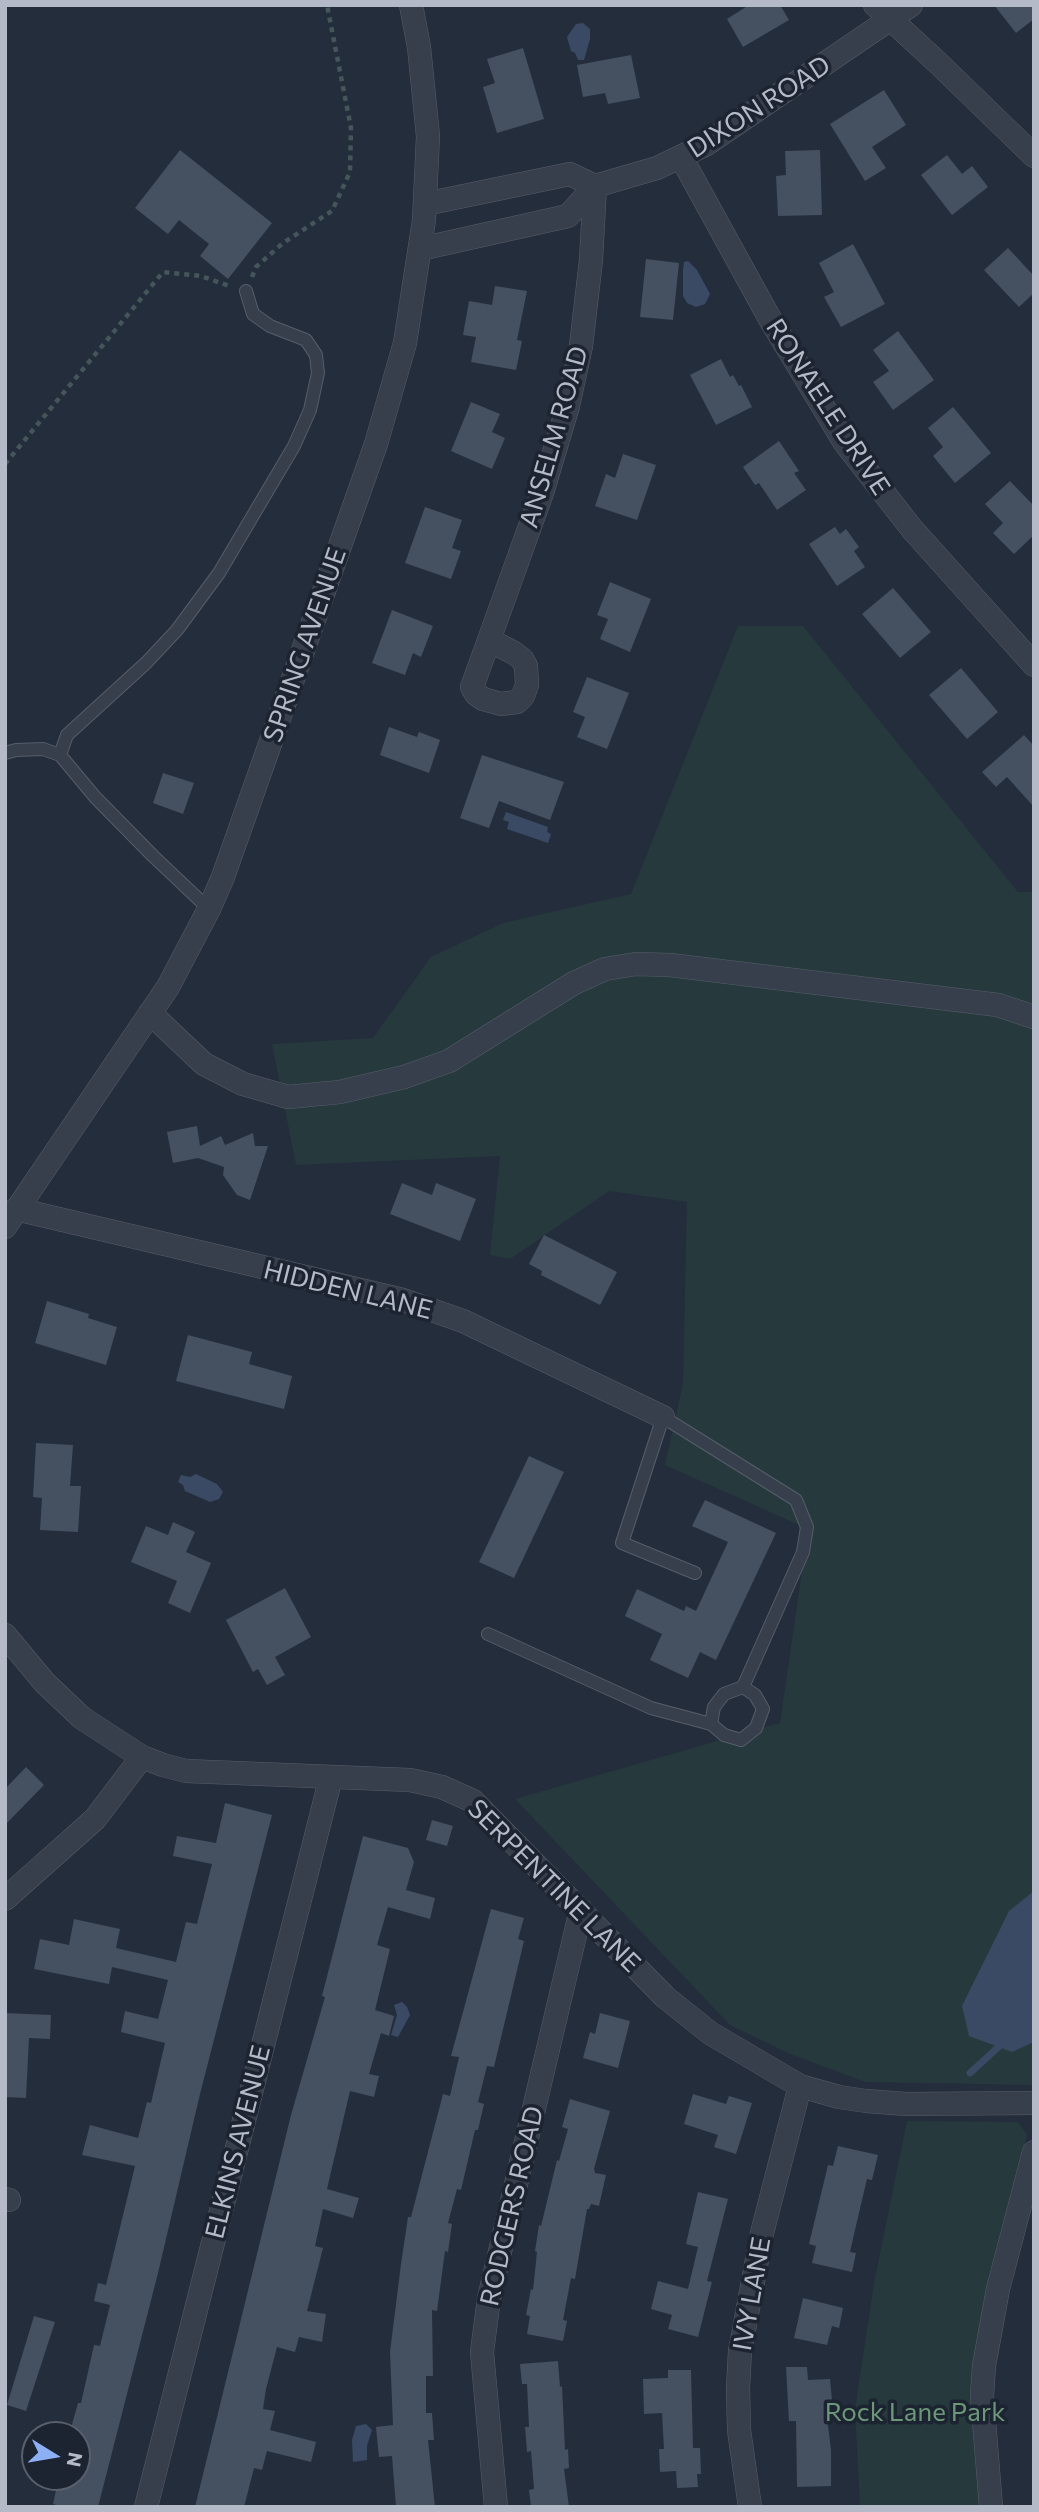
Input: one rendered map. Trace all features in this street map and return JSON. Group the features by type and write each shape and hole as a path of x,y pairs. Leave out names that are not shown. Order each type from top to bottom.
{"street":[{"name":"SPRING AVENUE","path":"11,1218 168,987 209,909 376,444 405,343 425,204 428,136 419,47 411,5"},
{"name":"DIXON ROAD","path":"595,186 657,168 705,145 883,12 911,5"},
{"path":"883,12 1034,156"},
{"name":"RONAELE DRIVE","path":"681,158 770,319 845,443 912,529 1034,665"},
{"path":"420,249 568,216 595,186 570,174 425,204"},
{"name":"ANSELM ROAD","path":"489,640 542,493 573,385 586,305 595,186"},
{"path":"150,1013 204,1064 243,1084 288,1097 340,1092 404,1077 449,1061 575,983 605,969 636,964 670,965 998,1005 1034,1017"},
{"name":"HIDDEN LANE","path":"11,1218 403,1300 463,1321 663,1417"},
{"name":"SERPENTINE LANE","path":"5,1635 45,1683 82,1718 142,1757 186,1771 410,1780 442,1787 472,1801 665,1997 710,2033 800,2086 866,2101 906,2104 1034,2103"},
{"path":"5,1899 94,1819 142,1757"},
{"name":"ELKINS AVENUE","path":"146,2507 331,1777"},
{"name":"RODGERS ROAD","path":"496,2507 482,2352 489,2298 581,1910"},
{"name":"IVY LANE","path":"750,2507 740,2430 740,2351 762,2233 800,2086"},
{"path":"991,2507 982,2396 984,2366 999,2289 1034,2152"}],"lane":[{"path":"60,755 67,735 146,663 177,630 219,573 294,446 310,410 318,373 316,355 306,340 270,326 253,314 246,292"},
{"path":"5,753 43,749 60,755 95,797 209,909"},
{"path":"695,1573 622,1543 663,1417 796,1500 807,1527 803,1552 743,1687 724,1694 714,1707 712,1724"},
{"path":"488,1634 651,1709 712,1724 724,1735 741,1740 756,1728 762,1709 755,1695 743,1687"}],"path":[{"path":"5,464 163,272 201,276 246,292 256,267 283,243 332,212 350,173 351,128 327,5"}],"green space":[{"path":"738,626 803,626 1018,892 1034,892 1034,2085 865,2082 788,2053 730,2025 515,1799 780,1723 808,1529 665,1465 683,1384 687,1202 609,1191 510,1259 490,1255 500,1156 296,1165 272,1044 373,1038 431,957 503,923 631,894"},
{"name":"Rock Lane Park","path":"907,2121 1018,2122 1027,2135 995,2267 983,2507 860,2507 855,2409 874,2283"}],"water":[{"path":"583,23 590,29 590,39 584,60 578,60 571,51 567,37 576,24"},
{"path":"688,261 697,270 710,294 705,304 696,307 687,303 683,296 684,262"},
{"path":"506,812 548,827 547,832 551,834 548,843 507,829 509,822 503,820"},
{"path":"196,1474 217,1484 223,1492 219,1499 210,1502 185,1491 183,1485 178,1482 181,1475 190,1477"},
{"path":"1034,1891 1034,2042 1012,2052 969,2036 962,2006 1009,1911"},
{"path":"402,2002 410,2015 398,2037 391,2035 397,2015 394,2005"},
{"path":"366,2424 372,2430 367,2446 367,2460 353,2462 352,2440 356,2426"}],"building":[{"path":"749,5 780,5 789,20 743,47 727,19"},
{"path":"994,5 1034,5 1034,19 1016,33"},
{"path":"523,48 544,119 497,133 483,87 495,83 487,59"},
{"path":"631,55 640,98 608,104 605,93 583,97 577,65"},
{"path":"884,90 906,125 872,147 886,168 865,181 830,124"},
{"path":"180,150 272,223 228,279 200,256 209,244 179,220 168,234 135,208"},
{"path":"820,150 822,215 778,216 776,176 786,175 785,151"},
{"path":"947,155 962,174 972,166 988,187 952,215 921,175"},
{"path":"853,244 885,304 841,327 824,297 834,292 819,263"},
{"path":"1008,248 1034,276 1034,293 1019,307 984,270"},
{"path":"646,259 679,263 673,320 640,317"},
{"path":"495,286 527,291 517,340 522,341 516,370 471,362 476,337 463,335 469,301 492,305"},
{"path":"898,331 934,380 893,410 873,382 889,371 873,350"},
{"path":"721,359 730,377 733,375 739,386 741,385 752,407 716,425 690,375"},
{"path":"471,402 500,414 492,432 505,438 492,469 451,451"},
{"path":"953,407 991,453 955,483 933,456 943,447 928,428"},
{"path":"779,441 799,471 794,473 806,490 777,510 759,483 755,485 743,467"},
{"path":"623,454 656,465 637,520 595,506 606,474 615,478"},
{"path":"1010,481 1034,506 1034,535 1014,554 993,533 1003,523 985,504"},
{"path":"425,507 462,520 452,548 461,551 451,579 405,563"},
{"path":"835,527 840,534 846,529 859,547 854,551 865,567 837,586 809,544"},
{"path":"610,582 651,599 630,652 600,639 608,619 597,615"},
{"path":"893,588 931,632 900,658 862,614"},
{"path":"392,610 433,626 421,657 413,653 405,675 372,663"},
{"path":"961,668 998,712 967,739 929,695"},
{"path":"587,677 629,693 607,749 577,737 585,717 573,712"},
{"path":"389,727 417,737 419,732 440,740 429,773 380,755"},
{"path":"1024,735 1034,746 1034,807 1007,777 996,787 982,772"},
{"path":"482,755 564,782 550,820 499,801 489,828 460,818"},
{"path":"163,773 194,783 183,814 153,803"},
{"path":"197,1126 200,1146 221,1136 225,1145 253,1133 255,1146 268,1146 250,1200 237,1195 223,1175 224,1167 198,1158 173,1163 167,1132"},
{"path":"402,1183 432,1195 436,1183 476,1199 460,1241 390,1214"},
{"path":"544,1235 617,1272 600,1305 541,1275 542,1271 529,1264"},
{"path":"47,1301 89,1314 88,1318 117,1327 106,1365 35,1343"},
{"path":"188,1335 252,1352 249,1364 292,1376 284,1409 176,1381"},
{"path":"36,1443 73,1445 70,1486 81,1486 78,1532 40,1530 42,1498 33,1497"},
{"path":"529,1456 564,1472 514,1578 479,1562"},
{"path":"705,1500 776,1533 716,1660 700,1652 688,1678 650,1660 662,1634 625,1616 637,1589 684,1611 686,1606 696,1611 728,1542 692,1526"},
{"path":"173,1522 195,1532 186,1552 211,1563 190,1613 168,1603 177,1581 131,1562 146,1526 168,1535"},
{"path":"285,1588 311,1637 275,1657 285,1675 267,1685 258,1669 253,1672 226,1620"},
{"path":"26,1767 44,1785 5,1825 5,1789"},
{"path":"225,1803 272,1815 98,2507 63,2507 53,2504 56,2491 91,2491 91,2421 73,2421 78,2403 81,2403 94,2345 100,2346 110,2305 94,2301 98,2283 106,2285 135,2166 82,2155 90,2125 138,2138 147,2102 151,2103 165,2043 121,2032 125,2011 158,2019 168,1980 112,1967 109,1984 34,1969 40,1939 69,1945 74,1919 120,1929 116,1948 176,1962 186,1922 197,1924 212,1864 173,1856 177,1836 216,1843"},
{"path":"432,1820 453,1826 447,1846 426,1840"},
{"path":"363,1836 408,1848 414,1862 406,1890 435,1898 430,1919 388,1907 377,1945 390,1949 375,2010 394,2016 389,2036 381,2033 369,2074 379,2076 374,2097 350,2091 327,2189 359,2198 353,2218 323,2209 315,2246 323,2248 307,2311 326,2314 322,2342 299,2337 295,2352 277,2347 266,2389 263,2409 275,2411 270,2430 316,2442 311,2462 267,2451 262,2470 254,2468 244,2507 195,2507 291,2115 325,1997 322,1996"},
{"path":"491,1909 524,1918 518,1939 524,1941 494,2067 487,2066 478,2102 484,2104 461,2190 457,2189 448,2223 452,2224 448,2252 445,2251 437,2311 432,2310 433,2376 426,2376 426,2413 432,2413 434,2440 428,2440 435,2507 396,2507 392,2456 379,2457 376,2427 393,2425 390,2352 408,2217 411,2217 443,2094 450,2096 459,2057 451,2056"},
{"path":"5,2013 51,2015 50,2039 29,2038 26,2098 5,2097"},
{"path":"600,2013 630,2021 618,2068 583,2058 590,2032 595,2034"},
{"path":"693,2094 726,2104 729,2096 752,2103 736,2154 714,2147 718,2135 684,2124"},
{"path":"570,2099 610,2111 594,2169 595,2173 606,2175 599,2206 591,2204 587,2209 575,2279 571,2278 563,2320 567,2321 563,2341 527,2334 530,2316 526,2315 531,2289 533,2290 539,2225 541,2226 557,2160 559,2161 568,2129 562,2127"},
{"path":"838,2146 878,2155 872,2180 867,2179 850,2252 856,2253 852,2272 812,2263 816,2246 809,2244 828,2165 833,2166"},
{"path":"698,2192 728,2199 707,2281 712,2282 698,2337 668,2329 672,2315 651,2309 658,2281 688,2289 698,2247 686,2244"},
{"path":"803,2298 843,2308 839,2328 832,2326 827,2345 794,2338"},
{"path":"34,2316 55,2322 26,2411 7,2405"},
{"path":"558,2361 565,2450 568,2449 569,2468 564,2469 569,2507 531,2507 529,2490 534,2489 531,2451 527,2452 525,2427 529,2427 527,2384 522,2384 520,2364"},
{"path":"786,2367 807,2367 808,2380 830,2379 832,2400 825,2401 831,2450 831,2486 797,2487 796,2421 789,2421"},
{"path":"668,2370 691,2370 693,2448 700,2448 701,2474 697,2474 698,2487 677,2488 676,2471 660,2472 659,2449 664,2449 662,2413 644,2414 643,2379 668,2378"}],"waterway":[{"path":"970,2073 1005,2041"}]}
